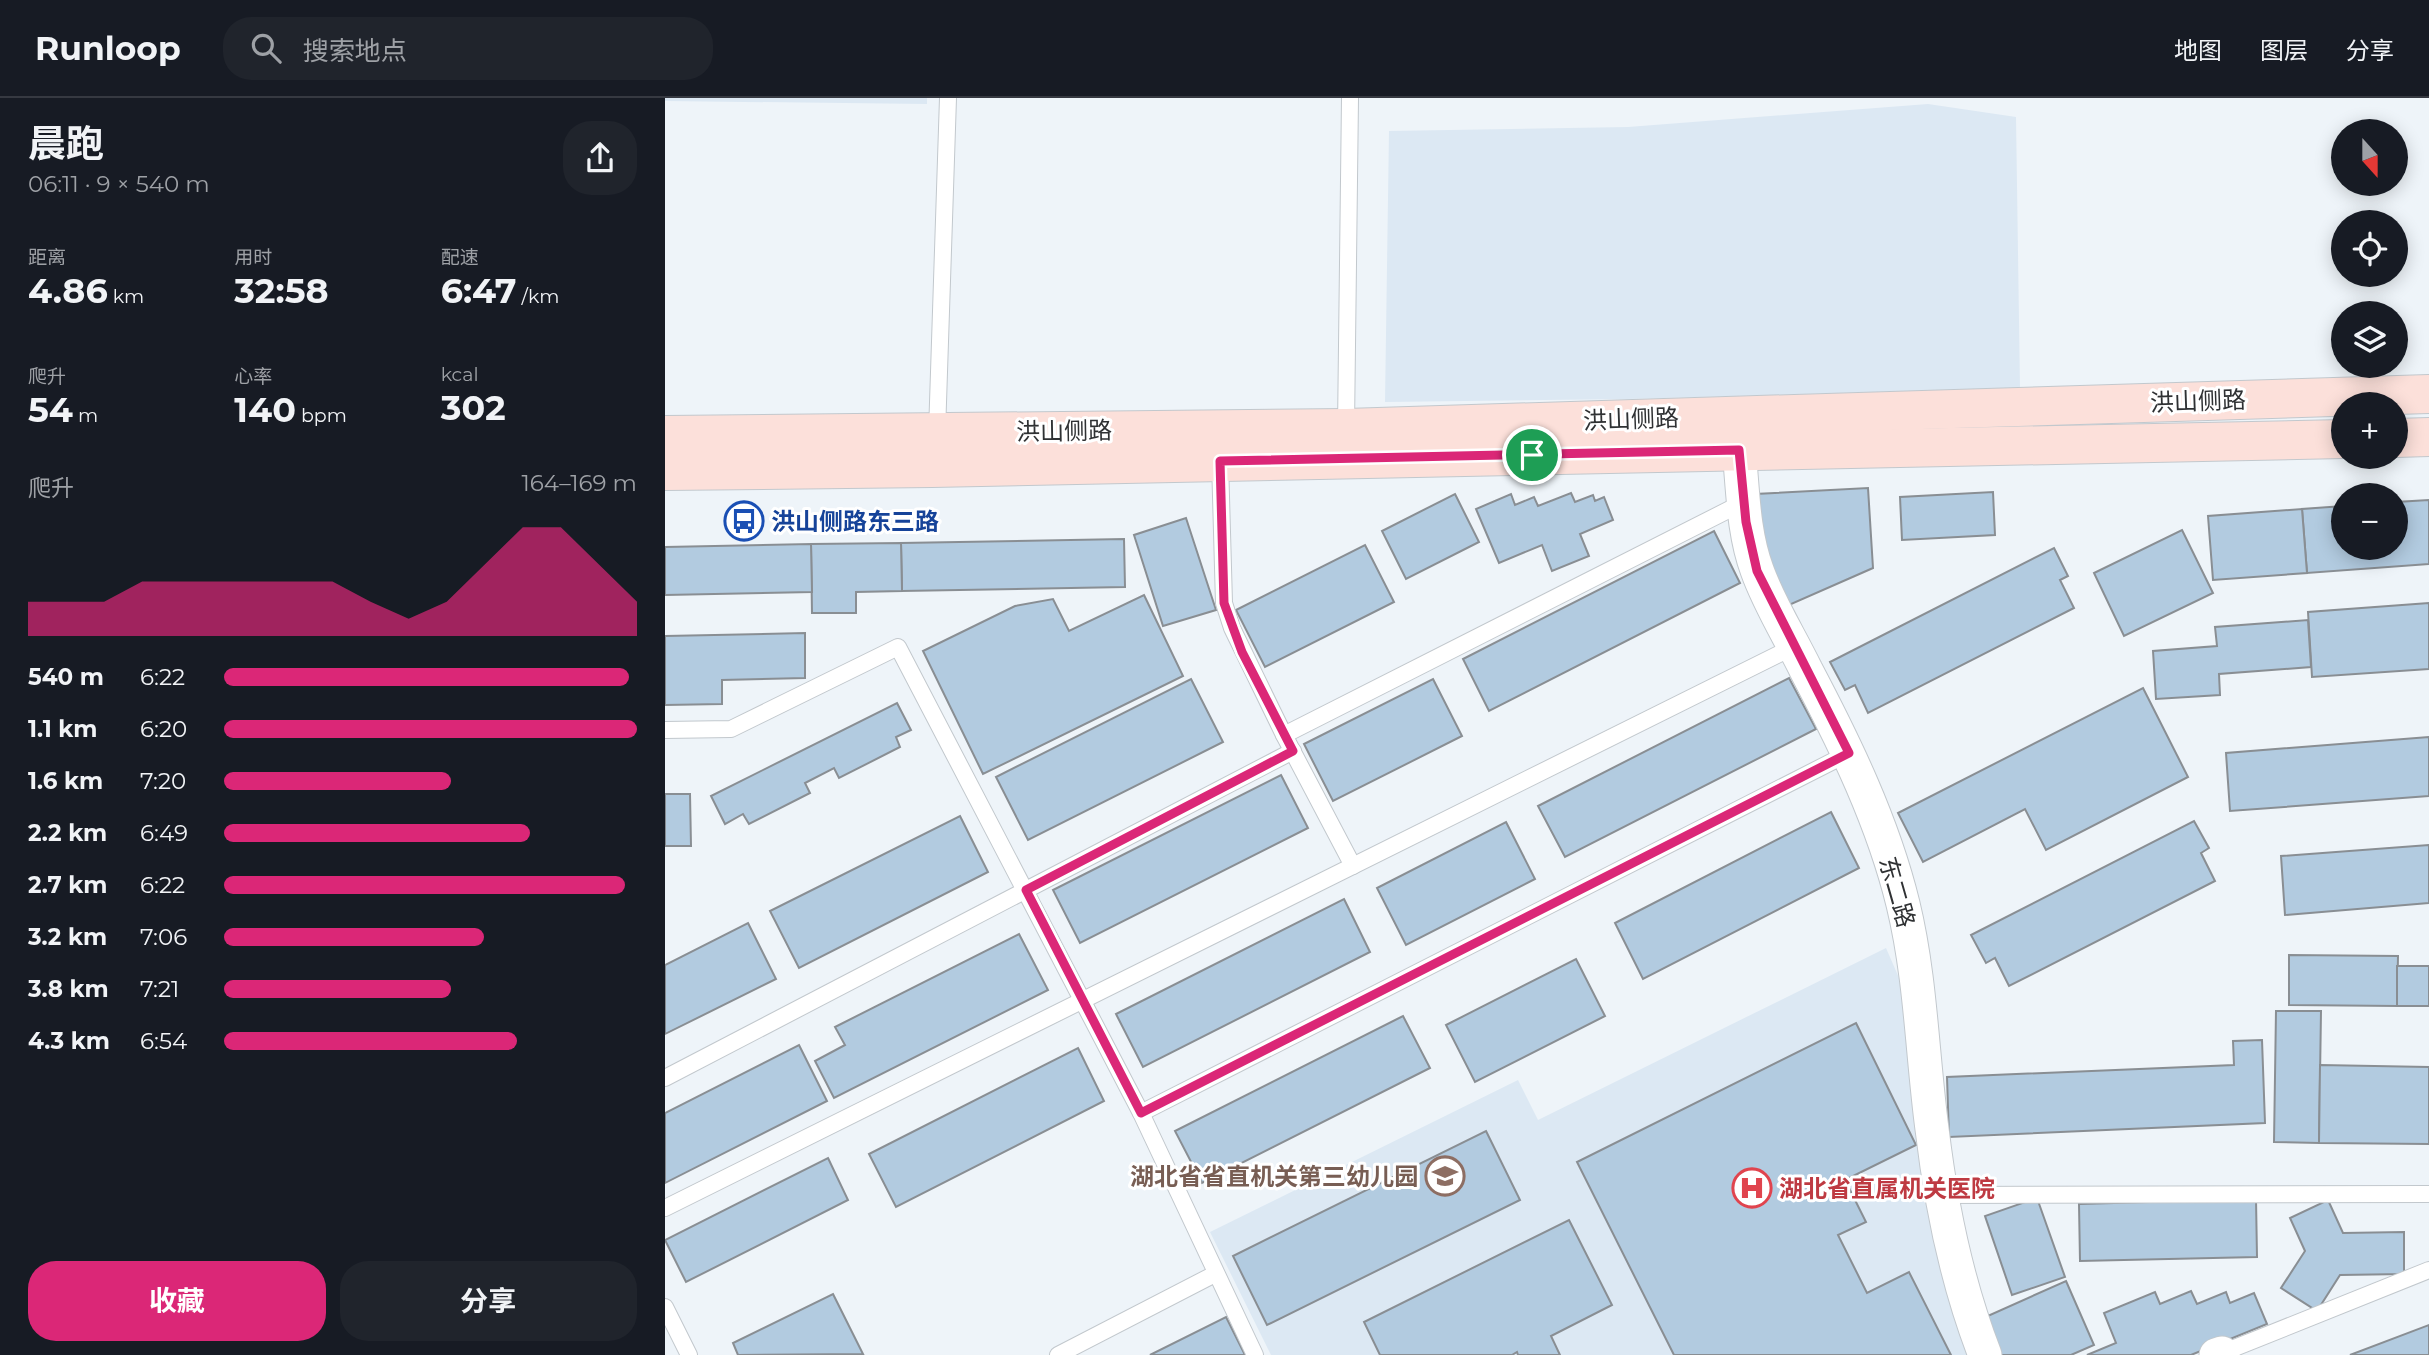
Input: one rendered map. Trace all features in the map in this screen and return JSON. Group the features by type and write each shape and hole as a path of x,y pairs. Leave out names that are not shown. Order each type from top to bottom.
{"main road":[{"name":"洪山侧路","path":"665,435 1346,428 2429,394"},
{"path":"2408,438 2429,437"},
{"name":"洪山侧路","path":"665,471 2331,439"}],"street":[{"name":"东二路","path":"1739,450 1750,545 1757,571 1849,753 1903,902 1912,942 1931,1128 1942,1195 1969,1308 1985,1355"}],"lane":[{"path":"937,433 948,98"},
{"path":"1346,428 1350,98"},
{"path":"1220,461 1224,603 1242,652 1353,866"},
{"path":"1284,735 1744,502"},
{"path":"665,1208 1794,646"},
{"path":"665,730 731,729 898,647 1141,1113 1255,1355"},
{"path":"665,1078 1293,751"},
{"path":"1141,1113 1849,753"},
{"path":"1942,1195 2429,1194"},
{"path":"2220,1354 2429,1270"},
{"path":"1058,1355 1215,1274"},
{"path":"665,1307 689,1355"}],"shaded area":[{"path":"665,98 927,98 927,104 665,101"},
{"path":"1928,104 2016,117 2020,388 1627,399 1385,402 1389,131 1628,127"},
{"path":"1886,948 1903,987 1972,1355 1271,1355 1210,1232 1518,1080 1538,1120"}],"building":[{"path":"1868,488 1873,568 1789,605 1757,532 1755,494"},
{"path":"1993,492 1995,535 1902,540 1900,497"},
{"path":"1571,493 1575,502 1593,495 1595,501 1604,497 1613,520 1580,534 1589,556 1552,571 1542,545 1499,563 1476,509 1511,494 1515,505 1534,497 1538,506"},
{"path":"1455,494 1479,542 1406,579 1382,531"},
{"path":"2429,500 2429,564 2307,573 2302,509 2331,507 2331,560 2408,560 2408,501"},
{"path":"2302,509 2307,573 2213,580 2208,516"},
{"path":"1186,518 1216,610 1163,626 1134,535"},
{"path":"2182,530 2213,593 2124,636 2094,573"},
{"path":"1714,531 1740,583 1489,711 1463,659"},
{"path":"1124,539 1125,587 902,591 901,543"},
{"path":"901,543 902,591 856,592 856,613 812,613 811,544"},
{"path":"811,544 812,592 665,595 665,547"},
{"path":"1365,545 1394,602 1265,667 1236,610"},
{"path":"2054,548 2068,576 2060,580 2074,608 1868,713 1855,685 1845,690 1830,662"},
{"path":"1144,595 1183,676 983,774 923,651 1015,606 1053,599 1069,631"},
{"path":"2429,603 2429,669 2312,677 2308,612"},
{"path":"2308,620 2311,667 2219,674 2220,695 2156,699 2153,651 2217,646 2215,627"},
{"path":"805,633 805,678 722,680 722,704 665,705 665,636"},
{"path":"1789,678 1816,729 1565,857 1538,806"},
{"path":"1191,679 1223,742 1028,840 996,777"},
{"path":"1433,679 1462,736 1333,801 1304,744"},
{"path":"2143,688 2188,777 2046,850 2025,809 1923,862 1898,813"},
{"path":"897,703 911,730 896,737 900,747 839,778 834,768 805,783 810,793 749,824 743,814 725,824 711,796"},
{"path":"2429,737 2429,796 2230,811 2226,753"},
{"path":"1281,775 1308,828 1080,943 1053,890"},
{"path":"665,794 690,794 691,846 665,846"},
{"path":"1831,812 1859,868 1643,979 1615,923"},
{"path":"960,816 988,872 799,968 770,911"},
{"path":"2194,821 2209,848 2201,853 2215,881 2009,986 1995,958 1986,963 1971,935"},
{"path":"1506,822 1535,879 1406,945 1377,888"},
{"path":"2429,845 2429,903 2285,915 2281,856"},
{"path":"1344,899 1370,952 1143,1067 1116,1014"},
{"path":"748,923 776,979 665,1034 665,965"},
{"path":"1019,934 1048,990 834,1098 815,1061 845,1045 835,1027"},
{"path":"2289,955 2398,956 2397,1006 2289,1005"},
{"path":"1576,959 1605,1016 1475,1082 1446,1025"},
{"path":"2397,966 2429,966 2429,1006 2397,1006"},
{"path":"2276,1011 2321,1011 2319,1143 2274,1142"},
{"path":"1403,1016 1430,1068 1202,1183 1175,1131"},
{"name":"湖北省直属机关医院","path":"1856,1023 1916,1145 1845,1180 1866,1222 1838,1235 1867,1293 1909,1272 1951,1355 1674,1355 1577,1162"},
{"path":"2262,1040 2265,1123 1949,1137 1947,1077 2234,1065 2233,1041"},
{"path":"799,1045 827,1101 665,1183 665,1113"},
{"path":"1078,1048 1104,1101 896,1207 869,1154"},
{"path":"2320,1065 2429,1067 2429,1144 2319,1143"},
{"path":"1486,1131 1520,1200 1267,1325 1233,1256"},
{"path":"828,1158 848,1200 686,1282 665,1240"},
{"path":"2037,1198 2065,1277 2012,1295 1985,1216"},
{"path":"2256,1199 2257,1257 2080,1261 2079,1204"},
{"path":"2328,1200 2343,1233 2404,1232 2404,1274 2340,1275 2317,1311 2281,1288 2305,1251 2290,1218"},
{"path":"1569,1220 1612,1305 1551,1336 1560,1355 1518,1355 1517,1352 1512,1355 1380,1355 1364,1322"},
{"path":"2066,1281 2094,1345 2071,1355 1997,1355 1981,1319"},
{"path":"2191,1291 2197,1304 2226,1292 2230,1303 2254,1293 2267,1324 2191,1355 2087,1355 2116,1343 2104,1313 2155,1292 2160,1304"},
{"path":"833,1294 863,1354 738,1355 733,1343"},
{"path":"1226,1317 1245,1355 1150,1355"},
{"path":"2429,1325 2429,1355 2350,1355"}],"place":[{"name":"洪山侧路东三路","path":"744,521"},
{"name":"湖北省省直机关第三幼儿园","path":"1445,1176"},
{"name":"湖北省直属机关医院","path":"1752,1188"}],"route":[{"path":"1739,450 1746,522 1757,571 1849,753 1141,1113 1026,890 1293,751 1242,652 1224,603 1220,461 1532,455 1739,450"}]}
